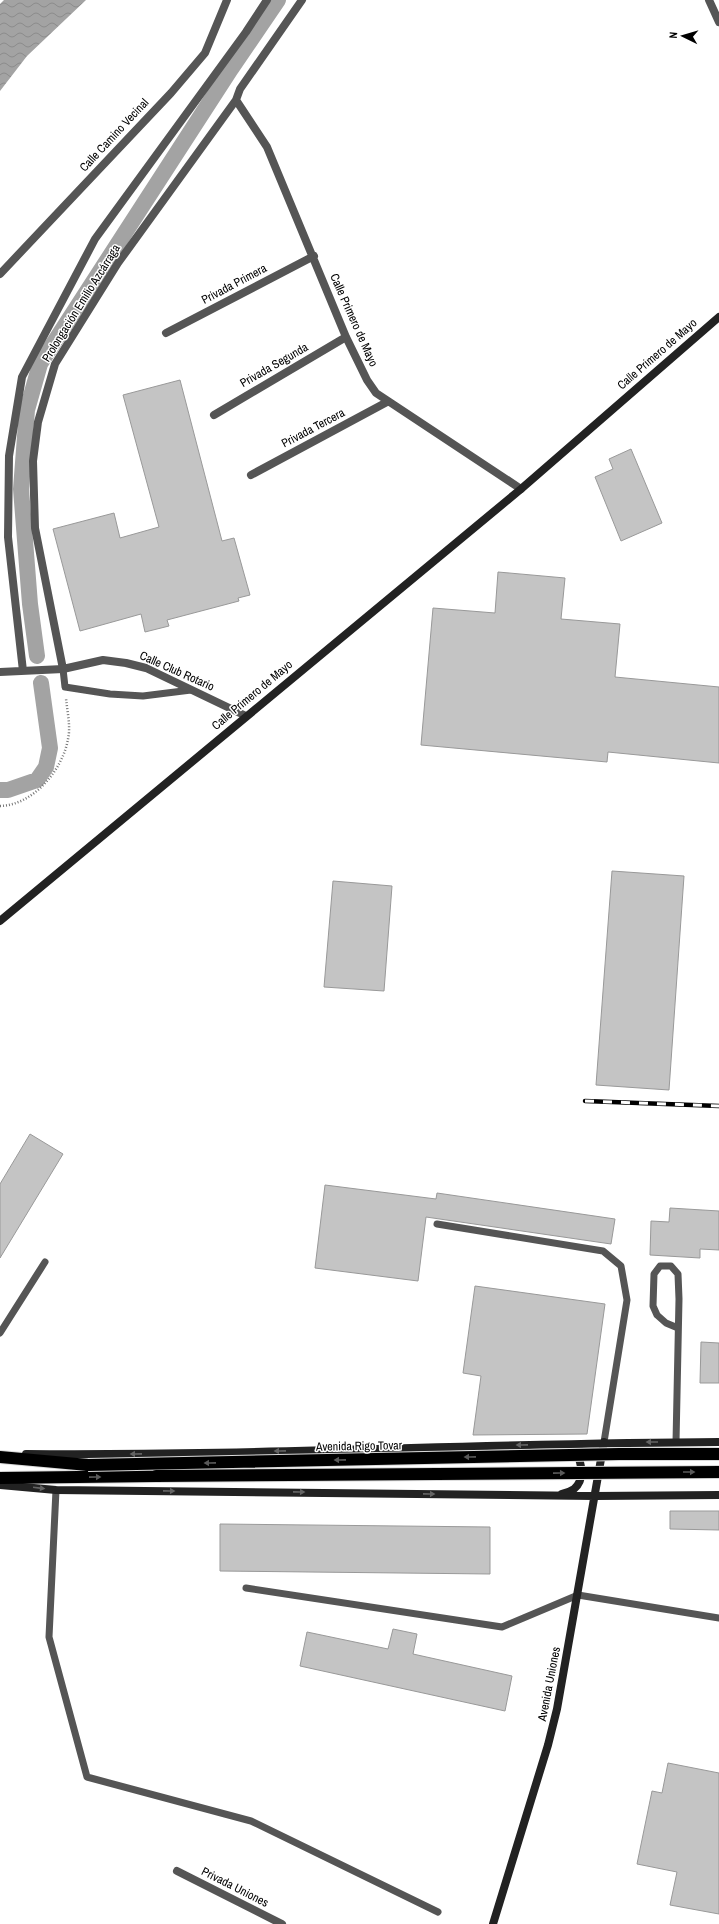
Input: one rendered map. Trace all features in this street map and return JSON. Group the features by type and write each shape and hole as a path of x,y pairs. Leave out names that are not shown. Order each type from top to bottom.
{"highway":[{"name":"Avenida Rigo Tovar","path":"0,1457 88,1465 619,1454 719,1454"},
{"path":"0,1478 719,1472"}],"street":[{"name":"Calle Camino Vecinal","path":"0,274 171,93 205,52 227,0"},
{"path":"23,671 8,537 9,456 22,377 95,239 246,32 267,0"},
{"name":"Prolongación Emilio Azcárraga","path":"63,669 35,528 33,462 38,422 55,364 118,263 236,100 240,89 302,0"},
{"path":"709,0 719,22"},
{"name":"Calle Primero de Mayo","path":"236,100 267,147 314,256 346,337 367,380 376,393 387,402 521,489"},
{"name":"Privada Primera","path":"166,333 314,256"},
{"name":"Calle Primero de Mayo","path":"0,921 521,489 719,316"},
{"name":"Privada Segunda","path":"214,414 346,337"},
{"name":"Privada Tercera","path":"251,475 387,402"},
{"name":"Calle Club Rotario","path":"0,672 63,669 103,660 126,663 146,668 246,716"},
{"name":"Avenida Rigo Tovar","path":"0,1454 192,1453 604,1442 719,1442"},
{"name":"Avenida Uniones","path":"493,1924 548,1745 557,1709 604,1442"},
{"path":"554,1444 575,1451 582,1466 579,1482 574,1489 560,1495"},
{"path":"0,1485 56,1490 595,1496 719,1495"},
{"name":"Privada Uniones","path":"177,1871 282,1924"}],"lane":[{"path":"63,669 65,687 110,694 143,696 191,690"},
{"path":"436,1224 603,1251 620,1266 627,1300 604,1442"},
{"path":"0,1333 45,1262"},
{"path":"676,1442 678,1328 678,1274 671,1266 660,1266 654,1274 653,1306 657,1315 666,1323 678,1328"},
{"path":"56,1490 49,1637 87,1777 250,1822 438,1912"},
{"path":"246,1588 502,1626 578,1595 719,1618"}],"path":[{"path":"0,806 27,797 47,782 61,762 69,737 65,687"}],"water":[{"path":"4,0 86,0 27,56 0,91 0,4"}],"building":[{"path":"180,380 222,541 234,538 250,595 238,598 239,601 167,620 169,626 145,632 141,614 80,631 53,529 114,513 120,538 159,527 123,395"},
{"path":"631,449 662,523 621,541 595,477 613,469 609,459"},
{"path":"498,572 565,578 561,619 620,624 615,677 719,687 719,763 608,752 607,762 421,745 433,608 495,613"},
{"path":"612,871 684,876 669,1090 596,1085"},
{"path":"333,881 392,886 384,991 324,987"},
{"path":"30,1134 63,1154 0,1258 0,1184"},
{"path":"325,1185 436,1199 437,1193 615,1219 611,1244 426,1217 418,1281 315,1268"},
{"path":"670,1208 719,1211 719,1250 700,1249 700,1258 650,1255 651,1221 669,1222"},
{"path":"475,1286 605,1304 587,1434 473,1435 481,1376 463,1373"},
{"path":"701,1342 719,1343 719,1383 700,1383"},
{"path":"670,1511 719,1511 719,1530 670,1529"},
{"path":"220,1524 490,1527 490,1574 220,1571"},
{"path":"393,1629 417,1634 413,1654 512,1676 505,1711 300,1666 307,1632 388,1649"},
{"path":"668,1763 719,1773 719,1914 670,1905 677,1872 637,1864 652,1791 662,1793"}],"waterway":[{"path":"37,656 30,604 21,489 27,410 40,364 231,69 278,0"},
{"path":"0,790 8,790 37,780 46,767 50,748 41,683"}],"railway":[{"path":"585,1101 719,1106"}]}
